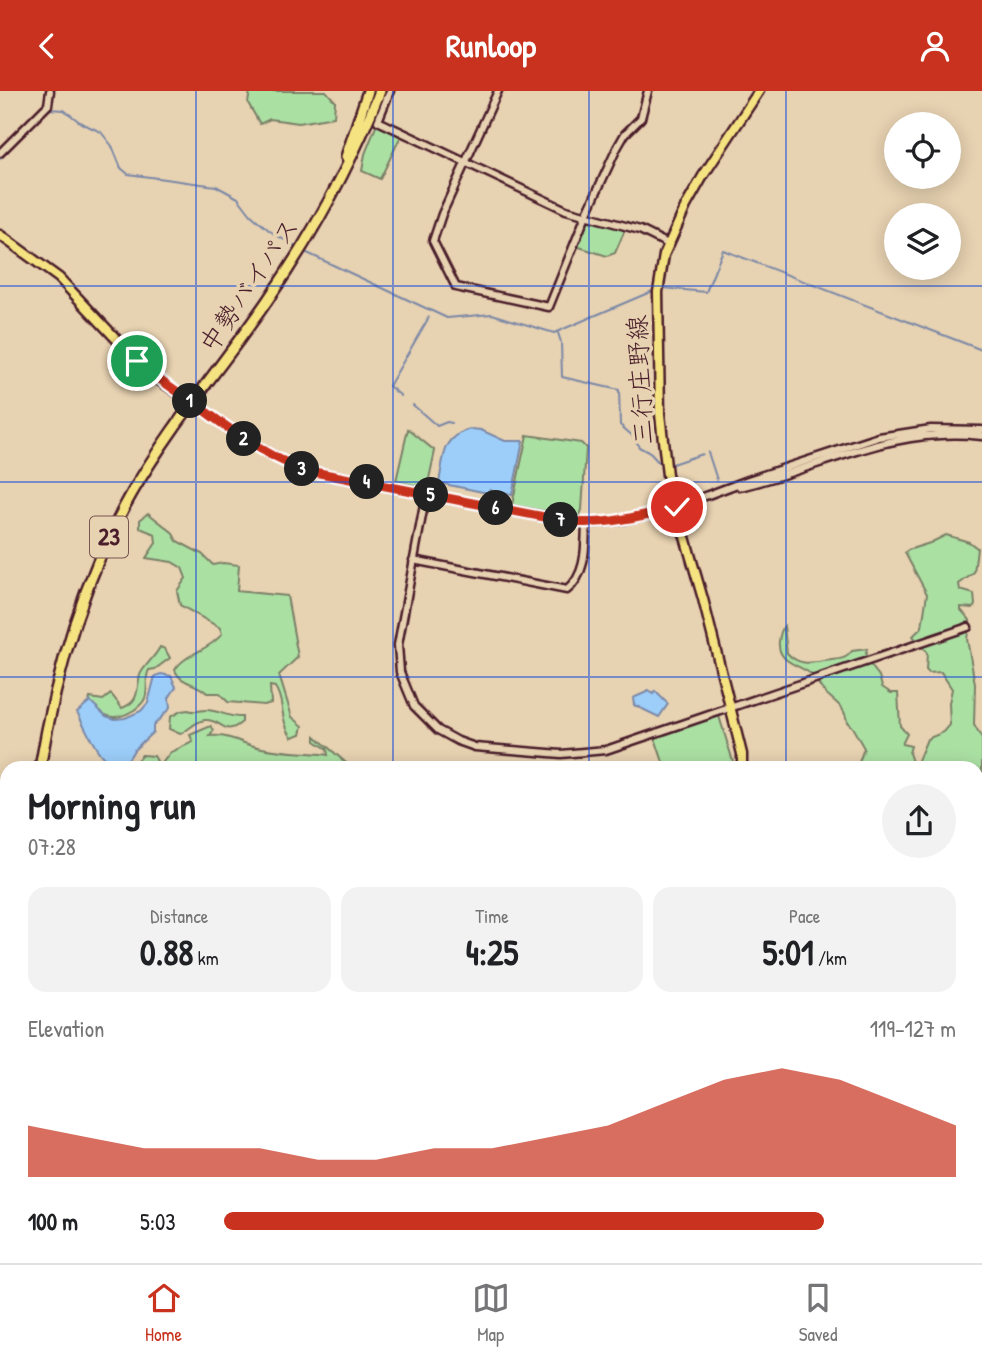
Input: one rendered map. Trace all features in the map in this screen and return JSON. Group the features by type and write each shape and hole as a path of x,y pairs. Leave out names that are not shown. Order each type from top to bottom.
{"highway":[{"path":"326,204 349,149 368,91"},
{"name":"中勢バイパス","path":"41,761 57,686 78,614 106,543 146,470 192,402 266,303 306,241 357,146 380,91"}],"main road":[{"name":"三行庄野線","path":"742,761 731,708 667,475 660,423 658,288 668,244 703,176 759,91"},
{"path":"0,235 59,278 137,361 156,378 192,402"}],"street":[{"path":"0,153 48,105 50,91"},
{"path":"390,91 378,121 566,209 640,230 668,244"},
{"path":"498,91 442,213 433,241 456,287 549,307 586,215 621,139 641,118 648,91"},
{"path":"192,402 251,445 281,461 309,471 586,523 625,520 677,507 878,437 931,429 982,430"},
{"path":"717,493 878,443 930,435 982,436"},
{"path":"426,494 398,639 400,672 419,712 438,730 458,741 498,750 578,754 606,750 968,627"},
{"path":"413,560 567,590 573,585 582,566 586,523"},
{"path":"0,1122 0,1132"}],"green space":[{"path":"250,91 326,91 335,101 334,117 299,123 270,119 260,124 248,103"},
{"path":"377,124 401,136 380,179 362,171 365,154"},
{"path":"592,220 625,230 615,253 607,256 576,246 585,222"},
{"path":"408,429 435,451 427,488 396,481"},
{"path":"527,435 581,443 586,448 582,510 579,517 512,505"},
{"path":"148,513 172,532 177,541 202,554 213,565 239,565 237,591 287,596 298,657 279,675 292,717 303,726 301,734 292,737 288,730 275,687 270,686 271,703 264,705 228,702 219,693 207,693 177,675 175,670 179,665 222,634 220,628 180,605 177,591 186,578 182,568 172,562 146,558 156,543 155,534 140,528 140,520"},
{"path":"946,535 969,542 977,548 974,573 959,584 960,590 974,594 973,608 961,607 961,610 970,620 967,639 975,684 974,725 982,739 982,761 918,761 927,739 944,732 950,725 949,703 952,689 941,672 929,673 926,670 927,653 913,636 922,627 927,594 905,553"},
{"path":"784,626 787,653 797,661 814,663 841,659 852,651 867,649 865,658 879,676 882,687 891,693 898,693 900,726 907,734 902,744 911,746 909,753 912,761 859,761 864,748 847,722 844,711 813,676 781,654 779,641"},
{"path":"160,647 165,649 170,658 155,669 149,670 145,698 138,707 127,714 110,717 89,702 90,698 103,700 111,694 122,708 132,702 140,675"},
{"path":"188,710 211,710 242,717 242,722 227,728 205,720 180,734 169,729 170,717"},
{"path":"719,716 733,761 663,761 655,738"},
{"path":"211,726 214,730 210,736 227,737 272,750 328,755 327,749 315,741 315,736 344,761 164,761 171,752 193,742 190,735"},
{"path":"142,755 154,756 157,761 136,761"}],"water":[{"path":"471,429 481,430 505,441 523,441 512,495 439,483 449,442"},
{"path":"155,676 171,676 176,687 169,698 170,708 127,761 107,761 95,746 77,712 90,701 106,716 115,719 141,711 148,703"},
{"path":"649,691 653,694 655,691 668,704 659,717 634,705 633,698"}],"waterway":[{"path":"0,159 49,109 64,110 81,123 101,132 112,146 121,168 128,174 216,186 238,198 251,215 297,248"},
{"path":"663,288 706,292 723,250 982,350"},
{"path":"305,252 447,318 492,314 554,333 655,290"},
{"path":"401,396 389,386 429,317"},
{"path":"558,333 561,342 562,377 619,390 620,425 634,437 639,447 650,453 661,465"},
{"path":"413,405 437,426 452,423"},
{"path":"708,452 717,480"},
{"path":"672,464 702,454"}],"route":[{"path":"137,361 156,378 251,445 281,461 309,471 570,522 625,520 677,507"}]}
